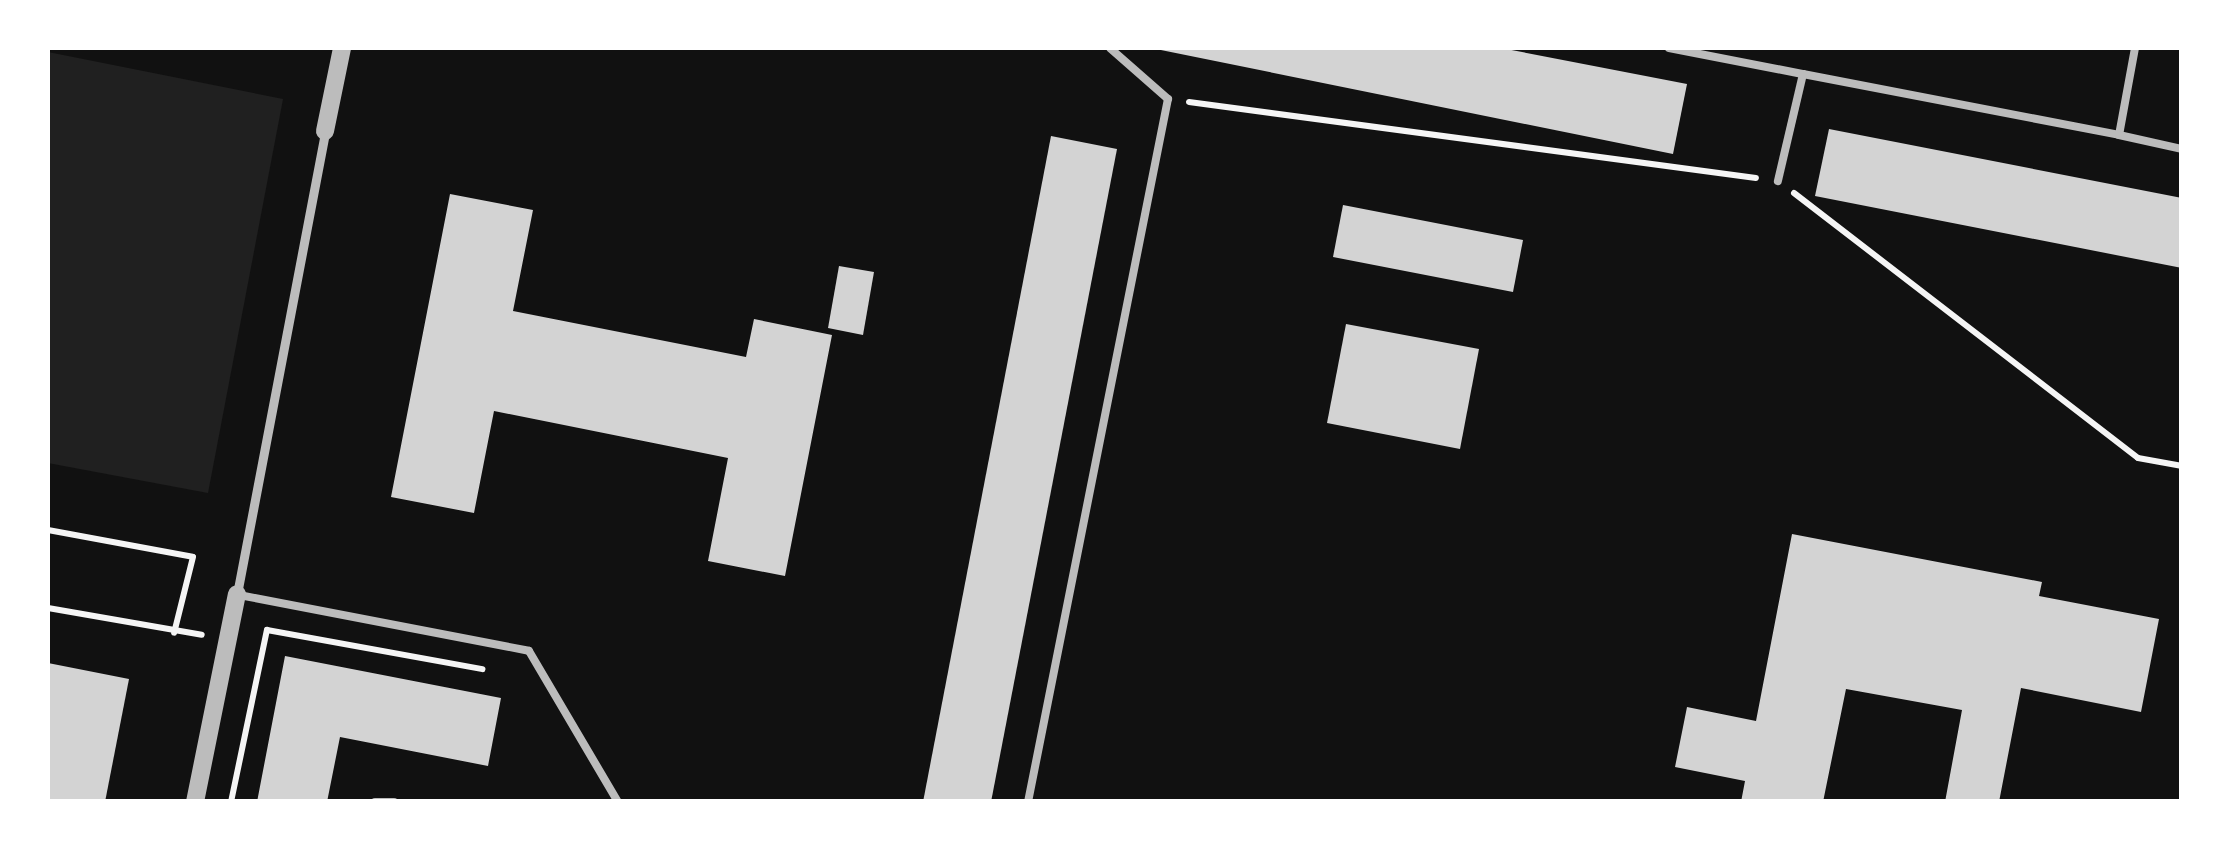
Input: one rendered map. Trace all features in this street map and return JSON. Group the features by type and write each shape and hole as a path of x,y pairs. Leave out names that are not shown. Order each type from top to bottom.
{"street":[{"path":"195,802 342,48"}],"lane":[{"path":"1028,802 1168,99 1110,48"},
{"path":"1670,48 2182,149"},
{"path":"2119,134 2135,48"},
{"path":"1778,180 1802,74"},
{"path":"237,594 529,650 618,802"},
{"path":"375,802 394,802"}],"path":[{"path":"1168,99 1778,180 2138,458 2182,466"},
{"path":"48,530 193,557 174,633 48,608"},
{"path":"231,802 267,630 491,670"}],"shaded area":[{"path":"48,52 283,99 208,493 48,463"}],"building":[{"path":"1151,48 1501,48 1687,84 1673,154"},
{"path":"1829,129 2182,198 2182,268 1815,196"},
{"path":"1051,136 1117,149 991,802 923,802"},
{"path":"450,194 533,210 513,311 746,357 754,319 832,335 785,576 708,561 728,458 494,411 474,513 391,497"},
{"path":"1343,205 1523,240 1513,292 1333,257"},
{"path":"839,266 874,272 863,335 828,328"},
{"path":"1346,324 1479,349 1460,449 1327,423"},
{"path":"1792,534 2042,582 2039,596 2159,619 2141,712 2021,688 1999,802 1945,802 1962,710 1846,689 1823,802 1741,802 1745,781 1675,767 1687,707 1756,721"},
{"path":"285,656 501,698 488,766 340,737 327,802 257,802"},
{"path":"48,663 129,679 105,802 48,802"}]}
